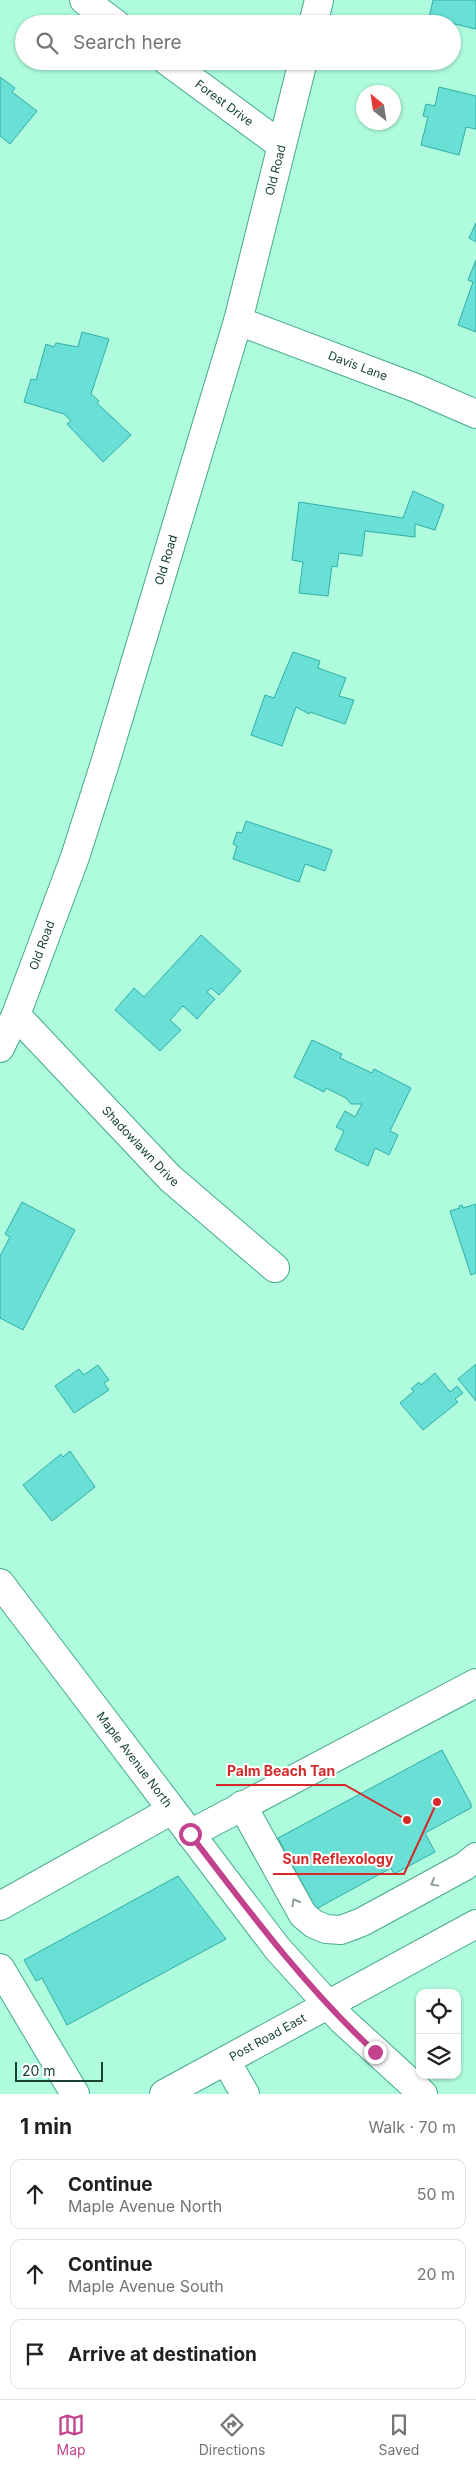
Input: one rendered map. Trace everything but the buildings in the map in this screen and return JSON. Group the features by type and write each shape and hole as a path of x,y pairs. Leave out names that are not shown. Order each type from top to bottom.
{"street":[{"path":"84,0 104,15"},
{"path":"315,15 319,0"},
{"name":"Forest Drive","path":"179,70 281,145"},
{"name":"Old Road","path":"0,1048 16,1015 75,858 238,321 301,70"},
{"name":"Davis Lane","path":"238,321 416,388 476,414"},
{"name":"Shadowlawn Drive","path":"16,1015 170,1178 275,1268"},
{"name":"Maple Avenue North","path":"0,1583 277,1948 357,2035 423,2094"},
{"path":"190,1834 476,1683"},
{"path":"242,1805 303,1915 314,1924 326,1928 341,1930 362,1922 465,1866 476,1857"},
{"path":"0,1906 172,1810"},
{"name":"Post Road East","path":"164,2094 476,1924"},
{"path":"0,1968 75,2094"},
{"path":"226,2061 245,2094"}],"place":[{"name":"Sun Reflexology","path":"437,1802"},
{"name":"Palm Beach Tan","path":"407,1820"}],"route":[{"path":"190,1834 277,1948 342,2020 375,2052"}]}
